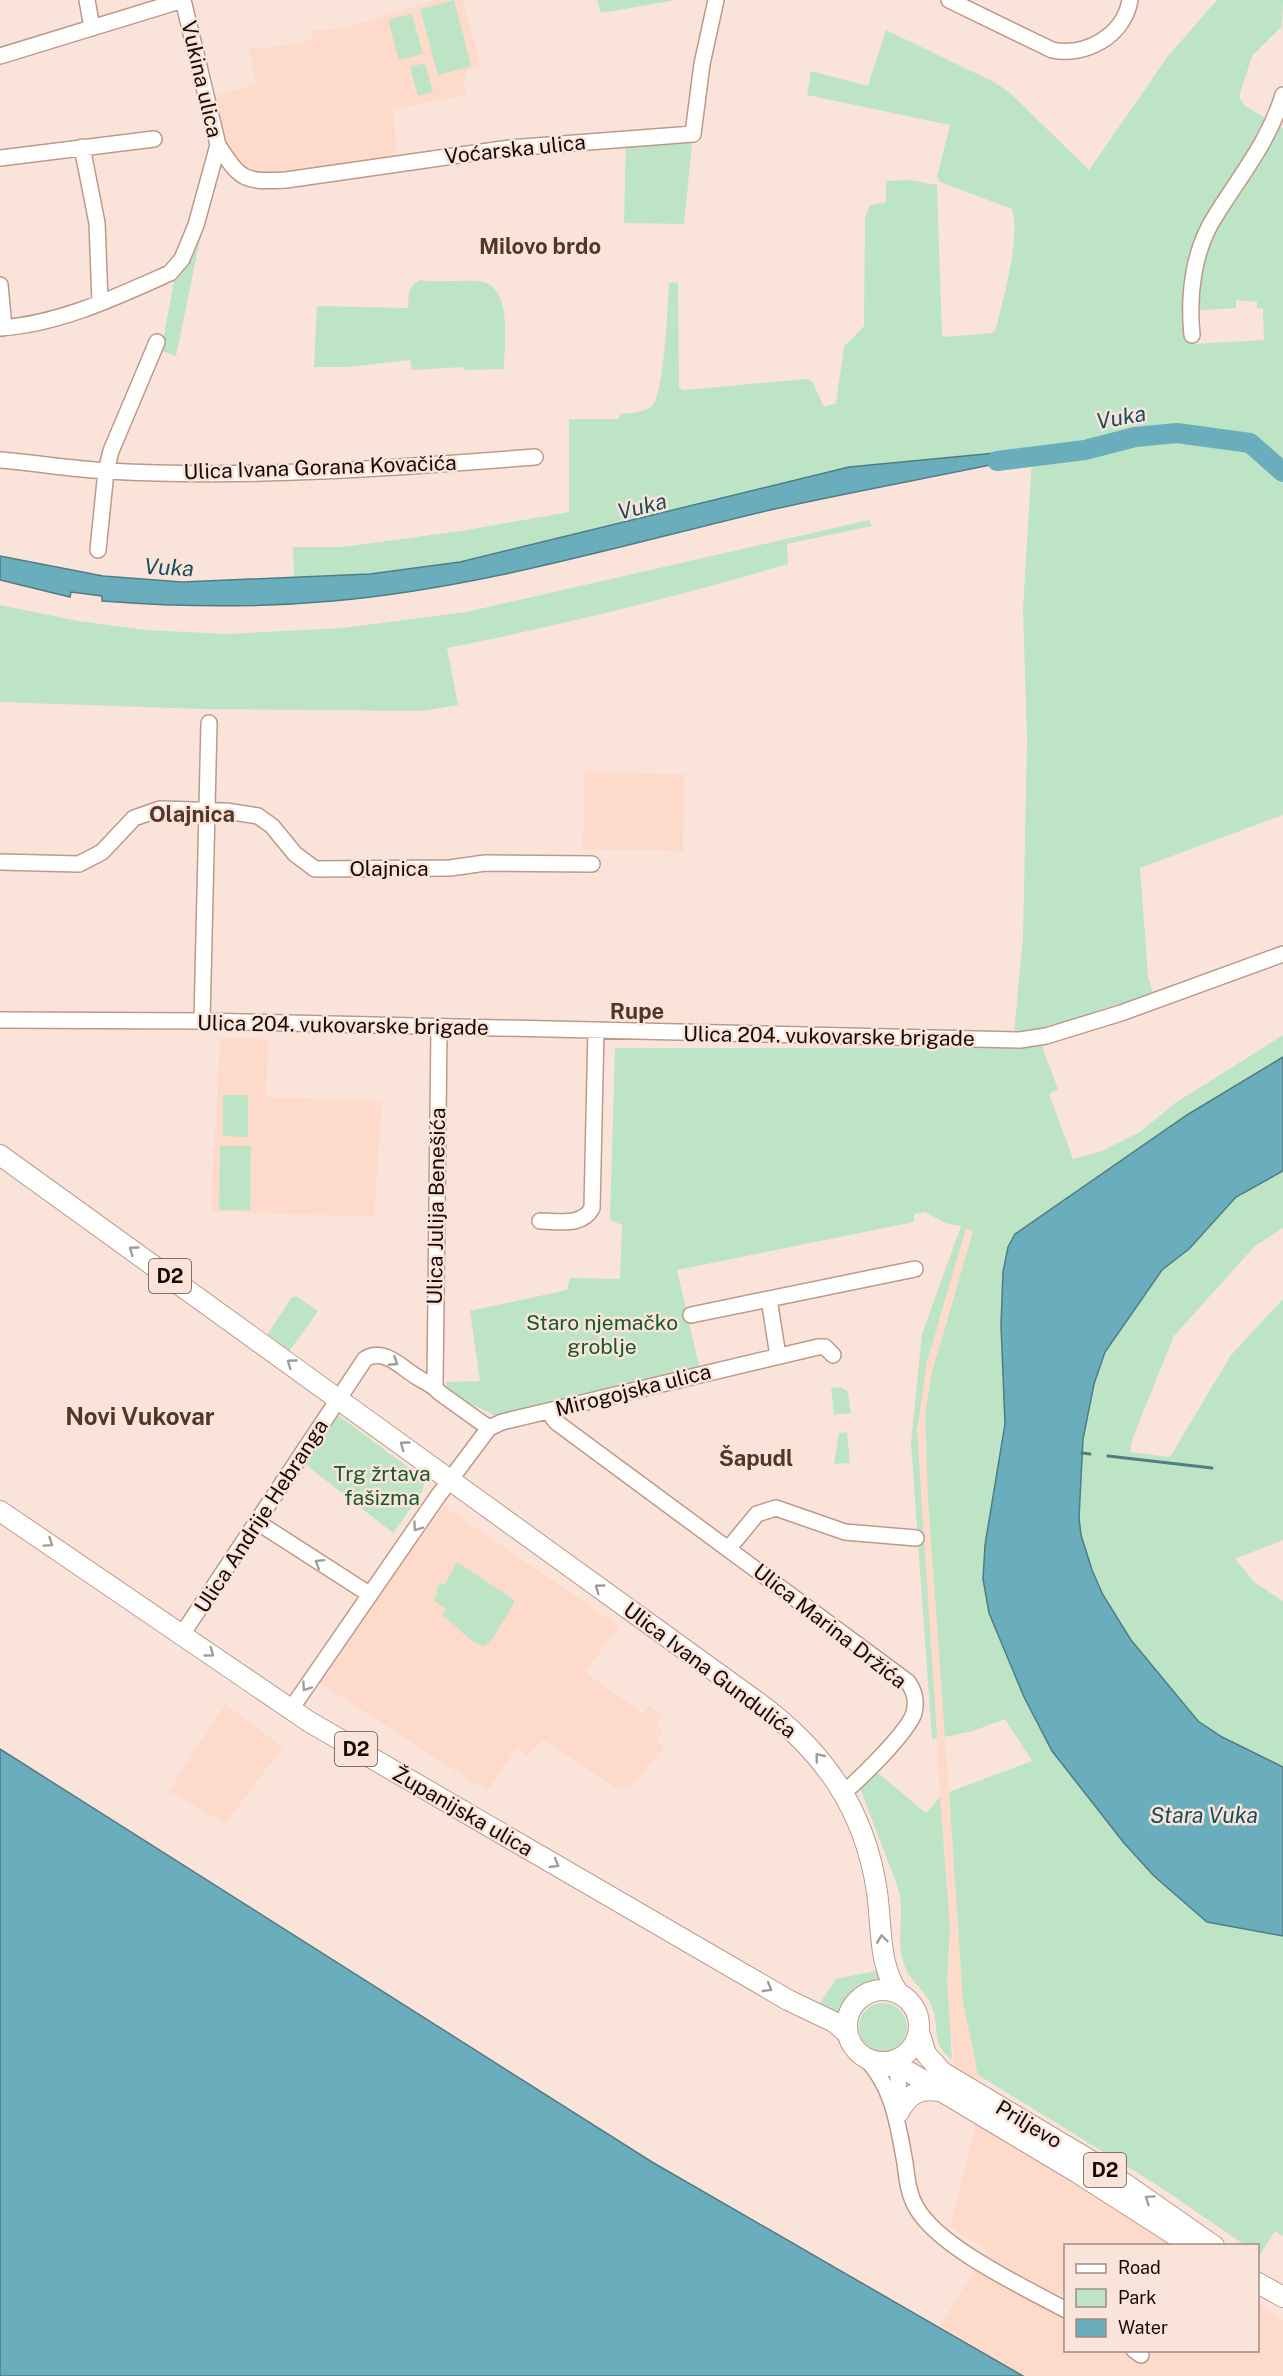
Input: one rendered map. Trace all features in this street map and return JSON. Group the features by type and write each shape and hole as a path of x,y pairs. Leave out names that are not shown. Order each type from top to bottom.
{"main road":[{"name":"D2","path":"0,1155 451,1479"},
{"name":"Ulica Ivana Gundulića","path":"451,1479 784,1721 817,1754 843,1793 867,1850 877,1893 886,1967 899,1994"},
{"name":"Županijska ulica","path":"0,1510 291,1709 788,2000 834,2022 848,2034"},
{"path":"848,2034 850,2012 860,1998 882,1990 899,1994"},
{"name":"D2","path":"899,1994 915,2010 919,2032"},
{"path":"888,2060 916,2042 919,2032"},
{"name":"Priljevo","path":"919,2032 930,2061 962,2104 1078,2173 1189,2244"},
{"name":"D2","path":"848,2034 855,2050 888,2060"},
{"name":"Priljevo","path":"888,2060 992,2102 1098,2165 1211,2244"},
{"path":"899,2121 906,2099 919,2090 948,2086"}],"street":[{"path":"87,0 92,28"},
{"path":"0,56 183,0"},
{"name":"Vukina ulica","path":"2,328 44,322 71,315 170,273 182,259 202,206 218,145 183,0"},
{"name":"Voćarska ulica","path":"218,145 238,172 256,181 286,180 510,148 693,134 702,64 716,0"},
{"path":"949,0 1052,50 1067,53 1090,47 1110,35 1120,24 1130,0"},
{"path":"1192,335 1191,286 1199,254 1214,217 1258,155 1283,95"},
{"path":"0,158 154,139"},
{"path":"82,147 97,223 100,302"},
{"path":"0,285 2,328"},
{"path":"98,550 106,471 111,452 157,342"},
{"name":"Ulica Ivana Gorana Kovačića","path":"0,460 106,471 281,472 419,466 535,457"},
{"path":"202,1021 209,723"},
{"name":"Olajnica","path":"0,862 79,864 102,852 120,829 146,812 160,809 207,809 244,812 258,816 272,826 295,854 315,869 450,868 484,863 592,864"},
{"name":"Ulica 204. vukovarske brigade","path":"0,1020 202,1021 1025,1040 1155,1002 1283,954"},
{"name":"Ulica Julija Benešića","path":"435,1385 439,1028"},
{"path":"540,1221 580,1221 588,1216 592,1208 596,1030"},
{"path":"691,1315 915,1269"},
{"path":"769,1299 778,1356"},
{"name":"Mirogojska ulica","path":"489,1428 548,1411 818,1347 825,1347 833,1355"},
{"path":"291,1709 369,1594 489,1428 440,1393 435,1385 419,1379 388,1357 375,1354 365,1359 339,1398"},
{"name":"Ulica Andrije Hebranga","path":"183,1633 339,1398"},
{"name":"Ulica Marina Držića","path":"548,1411 556,1422 900,1674 914,1691 915,1707 910,1721 856,1782 843,1793"},
{"path":"729,1548 758,1514 776,1508 786,1509 845,1532 916,1538"},
{"path":"257,1522 369,1594"},
{"path":"888,2060 886,2086 899,2121"},
{"path":"888,2060 897,2084 899,2121 910,2194 925,2221 978,2261 1064,2309"}],"shaded area":[{"path":"435,0 463,0 481,67 467,70 463,82 466,95 393,109 398,162 277,177 244,172 227,152 213,97 256,84 249,49 299,44 313,38 312,31 346,28"},
{"path":"584,772 684,774 683,851 583,849"},
{"path":"220,1038 268,1039 266,1097 382,1101 374,1217 211,1211"},
{"path":"966,1228 973,1231 945,1324 926,1401 925,1437 963,2002 978,2075 1001,2141 1033,2156 1075,2181 1170,2244 1064,2244 1064,2352 1259,2352 1259,2304 1283,2320 1283,2376 1023,2376 940,2326 987,2250 950,2227 975,2127 954,2060 949,2023 947,1982 950,1948 917,1444 921,1390"},
{"path":"444,1506 619,1626 585,1672 643,1714 649,1706 662,1716 656,1725 663,1730 656,1741 664,1746 632,1787 615,1787 543,1740 527,1756 517,1748 487,1791 318,1682"},
{"path":"225,1704 283,1747 225,1824 169,1791"}],"green space":[{"path":"454,0 471,66 438,75 420,9"},
{"path":"597,0 676,0 601,13"},
{"path":"1217,0 1283,0 1282,26 1252,56 1239,97 1245,106 1283,128 1283,815 1140,868 1148,976 1153,993 1044,1028 1014,1033 1023,938 1027,739 1023,609 1032,458 996,453 849,467 460,562 370,574 294,578 293,547 343,547 461,531 569,512 569,419 618,419 621,414 641,411 652,406 660,385 669,283 678,282 679,388 684,390 806,379 812,381 824,407 836,403 844,347 864,326 865,218 870,205 886,202 886,181 910,180 937,185 942,337 992,333 996,329 1013,252 1012,209 940,182 937,177 950,125 807,95 811,71 868,86 886,30 994,82 1009,92 1089,170 1168,56","holes":["1236,300 1257,302 1257,308 1263,309 1264,340 1194,344 1190,311 1236,308"]},
{"path":"412,14 423,54 399,60 388,20"},
{"path":"425,63 433,92 418,96 410,67"},
{"path":"693,134 684,224 624,223 626,138"},
{"path":"192,234 201,235 176,356 161,351 177,265"},
{"path":"420,280 477,281 489,284 497,292 504,316 504,369 464,370 463,367 412,370 410,360 349,367 314,367 317,306 408,308 411,288"},
{"path":"869,520 872,526 787,544 788,564 619,610 447,648 458,705 422,711 201,709 0,702 0,605 78,621 145,630 227,634 343,628 466,612"},
{"name":"Staro njemačko groblje","path":"1283,1035 1283,1057 1187,1115 1015,1234 1008,1247 1003,1272 1001,1325 1005,1424 985,1545 983,1579 989,1613 1024,1697 1052,1750 1154,1876 1207,1922 1283,1936 1283,2236 1275,2231 1259,2256 1259,2244 1244,2244 1157,2185 978,2075 963,2002 949,1792 1032,1761 1005,1719 973,1731 945,1737 928,1498 925,1413 932,1372 973,1231 966,1228 927,1362 917,1430 937,1738 932,1739 911,1443 922,1334 961,1226 945,1223 925,1212 914,1214 914,1222 677,1270 699,1366 498,1417 469,1403 446,1387 446,1382 480,1381 470,1311 567,1290 570,1278 620,1279 622,1225 610,1220 615,1048 973,1048 995,1042 1040,1041 1058,1089 1049,1094 1073,1159 1102,1151 1140,1132 1175,1103"},
{"path":"223,1095 248,1095 248,1137 223,1136"},
{"path":"220,1146 251,1146 250,1210 219,1210"},
{"path":"1283,1171 1283,1228 1255,1246 1174,1336 1133,1437 1130,1452 1170,1457 1231,1355 1283,1299 1283,1540 1235,1559 1255,1583 1283,1601 1283,1767 1222,1737 1198,1721 1131,1640 1103,1595 1092,1570 1081,1535 1079,1518 1083,1439 1094,1384 1105,1352 1162,1270 1189,1249 1236,1197"},
{"path":"296,1296 318,1311 288,1353 266,1337 291,1298"},
{"path":"841,1387 848,1392 851,1413 834,1415 831,1388"},
{"name":"Trg žrtava fašizma","path":"334,1412 425,1480 422,1492 393,1533 305,1464"},
{"path":"847,1432 850,1463 834,1464 839,1433"},
{"path":"457,1562 513,1599 514,1603 493,1638 484,1647 442,1615 446,1609 433,1600 438,1593 435,1591 441,1583 445,1584"},
{"path":"877,1772 926,1813 940,1797 950,1928 947,1982 952,2060 940,2047 929,2001 909,1975 903,1961 898,1888 860,1788"},
{"path":"880,1970 884,1984 863,1991 849,2004 842,2017 817,2008 836,1979"},
{"path":"878,2003 888,2003 900,2010 907,2022 907,2032 900,2044 888,2051 878,2051 863,2040 859,2032 859,2022 870,2007"}],"water":[{"path":"996,453 1024,458 770,510 498,575 388,595 275,605 160,605 102,601 102,596 71,592 70,597 0,580 0,556 103,576 182,582 370,574 460,562 849,467"},
{"name":"Stara Vuka","path":"1283,1057 1283,1171 1236,1197 1189,1249 1162,1270 1105,1352 1094,1384 1083,1439 1079,1518 1081,1535 1092,1570 1103,1595 1131,1640 1198,1721 1222,1737 1283,1767 1283,1936 1207,1922 1154,1876 1124,1843 1052,1751 1024,1697 989,1613 983,1579 985,1545 1005,1424 1001,1325 1003,1272 1008,1247 1015,1234 1187,1115"},
{"path":"0,1749 652,2162 1023,2376 0,2376"}],"waterway":[{"name":"Vuka","path":"997,461 1085,450 1135,437 1177,433 1250,443 1283,472"},
{"path":"1082,1453 1090,1454"},
{"path":"1108,1456 1212,1468"}],"district":[{"name":"Milovo brdo","path":"540,246"},
{"name":"Olajnica","path":"192,814"},
{"name":"Rupe","path":"637,1011"},
{"name":"Novi Vukovar","path":"140,1416"},
{"name":"Šapudl","path":"756,1458"}]}
